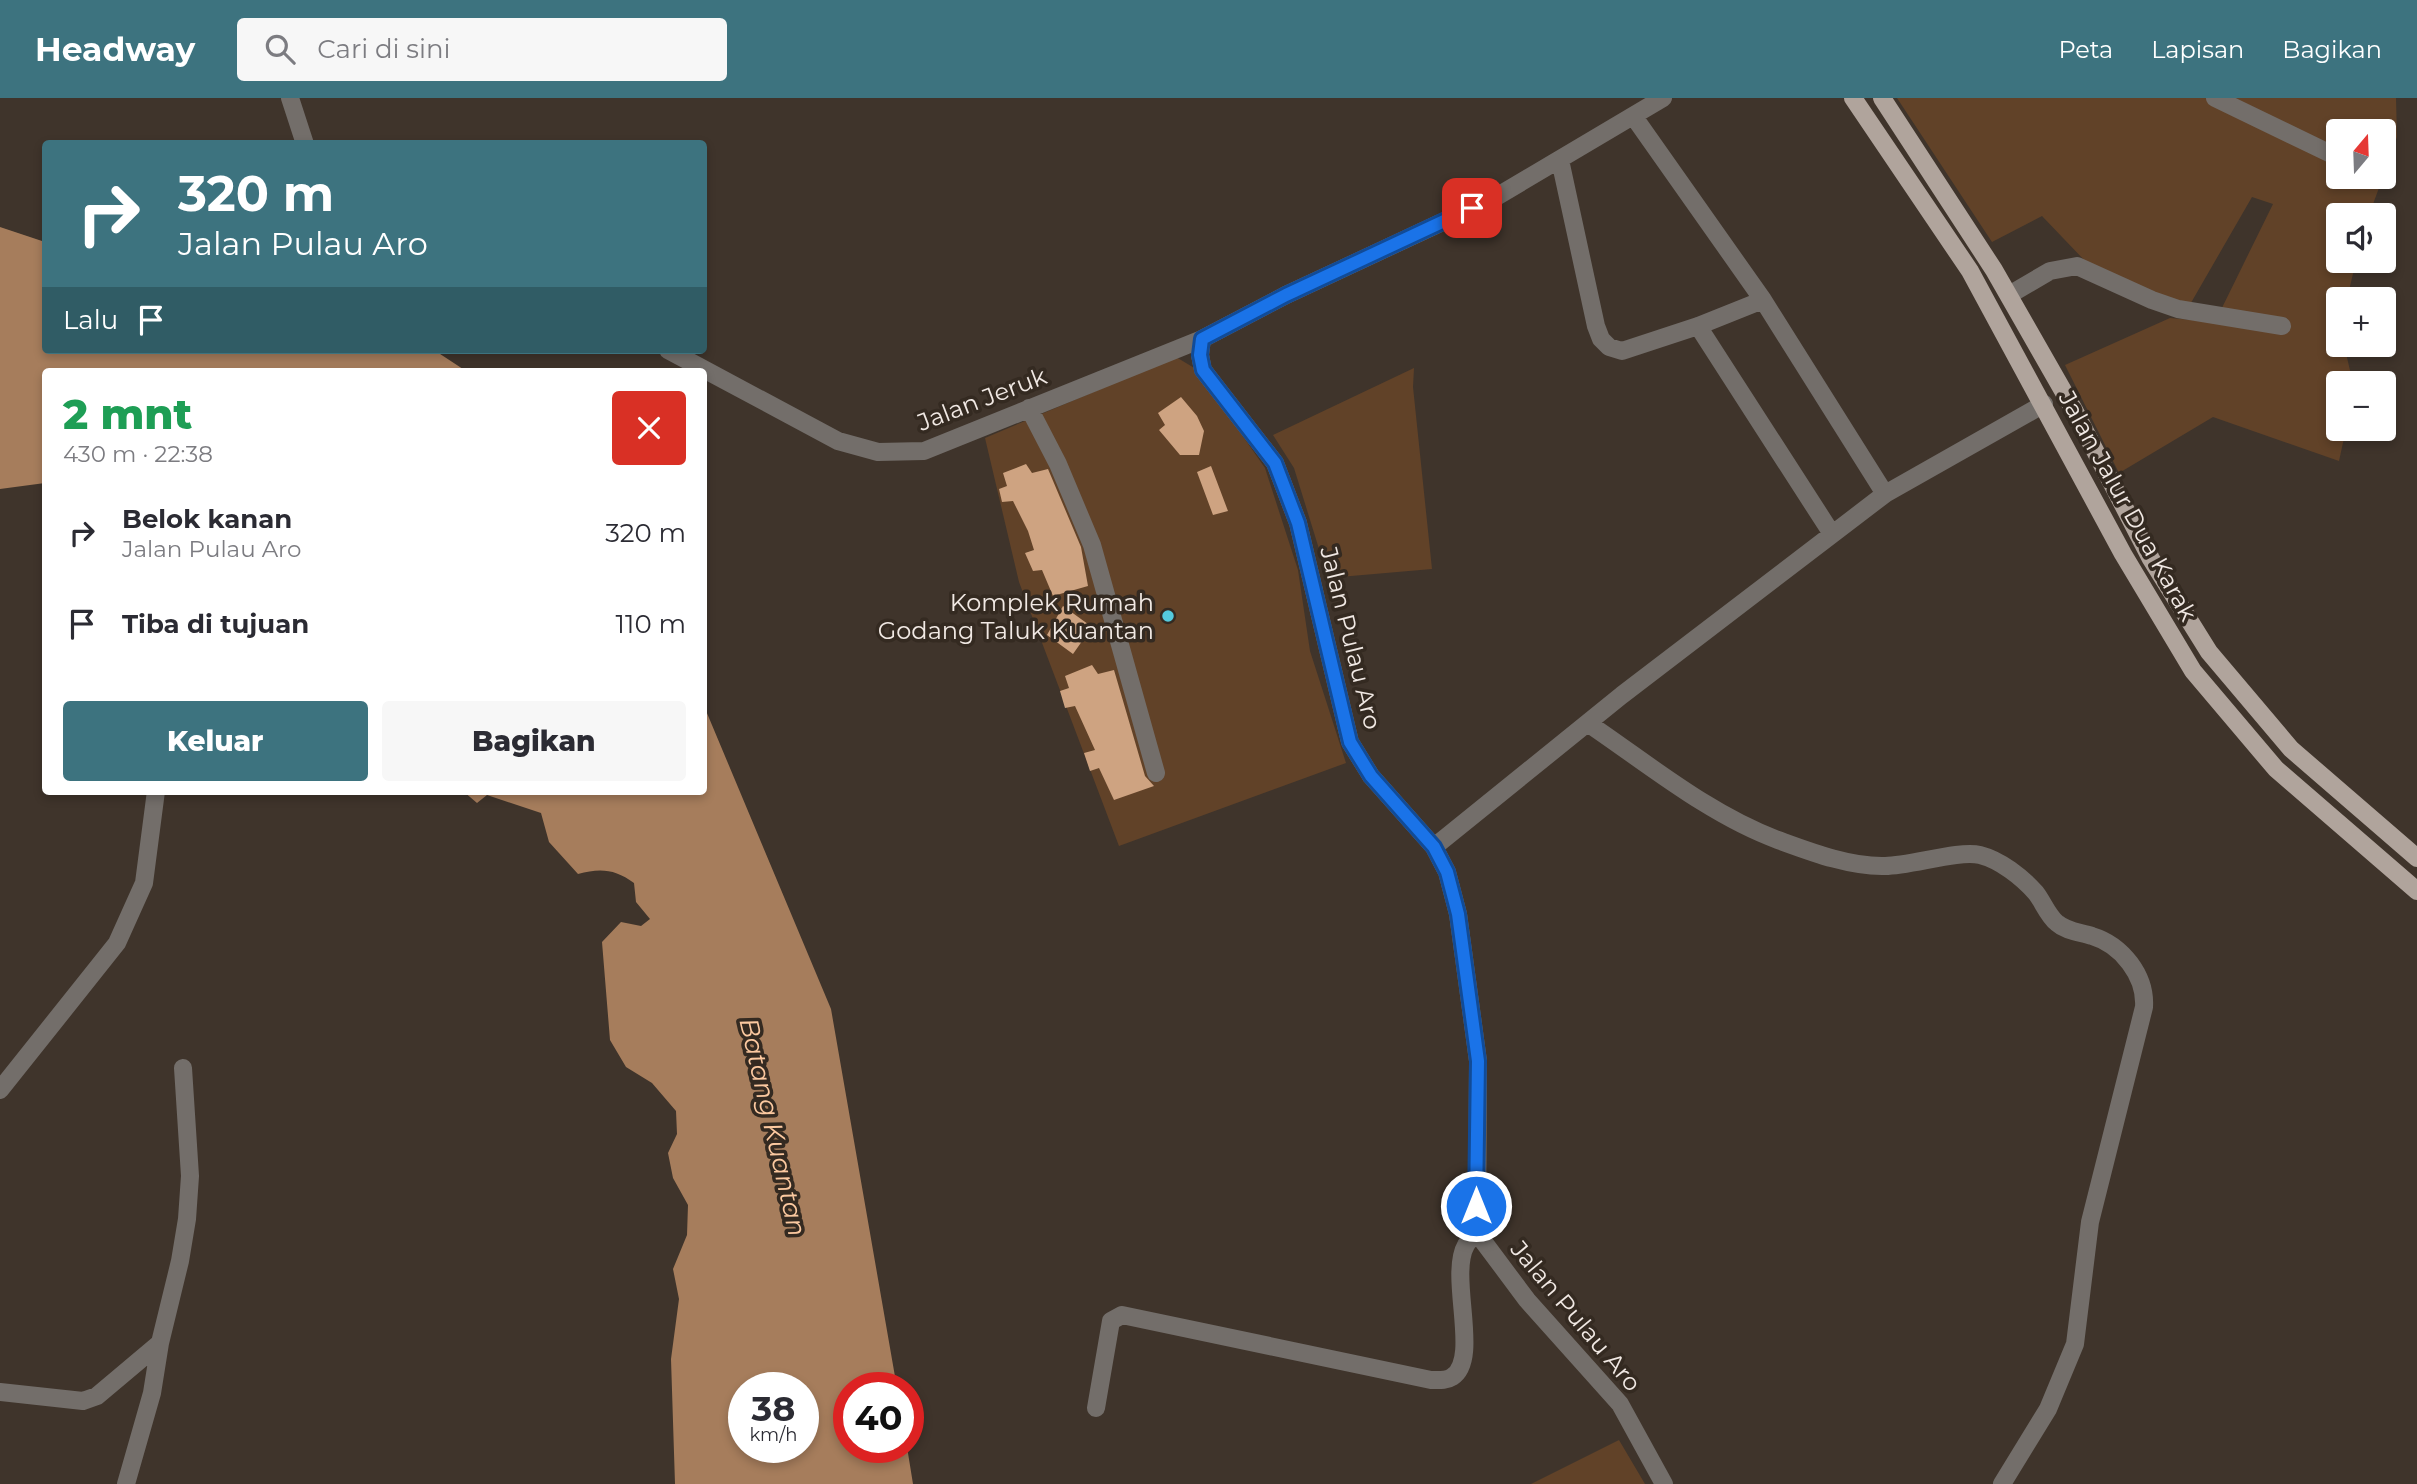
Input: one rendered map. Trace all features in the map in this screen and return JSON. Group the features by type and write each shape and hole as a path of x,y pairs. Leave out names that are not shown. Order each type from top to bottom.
{"main road":[{"name":"Jalan Jalur Dua Karak","path":"1853,98 1970,271 2123,554 2193,671 2276,769 2417,891"},
{"name":"Jalan Jalur Dua Karak","path":"1882,98 2008,295 2074,410 2151,559 2209,652 2291,749 2417,858"}],"street":[{"path":"290,98 304,140"},
{"path":"1202,339 1286,295 1496,197 1663,98"},
{"path":"2215,98 2326,150"},
{"path":"1634,117 1763,300 1885,494"},
{"path":"1560,160 1601,339 1609,347 1622,351 1698,326 1763,300"},
{"path":"2008,295 2050,271 2077,266 2178,309 2282,326"},
{"path":"1698,326 1832,534"},
{"name":"Jalan Jeruk","path":"707,371 838,441 878,452 924,451 1202,339"},
{"name":"Jalan Pulau Aro","path":"1202,339 1200,355 1203,370 1275,463 1298,523 1350,742 1371,776 1434,847 1447,872 1458,914 1478,1061 1477,1233 1527,1300 1620,1404 1664,1484"},
{"name":"Jalan Jeruk","path":"675,354 702,368"},
{"path":"1434,847 1885,494 2044,404"},
{"path":"1029,408 1058,464 1092,545 1156,773"},
{"path":"1589,724 1714,808 1775,839 1847,862 1885,867 1976,854 1997,860 2034,891 2057,923 2069,930 2095,936 2120,951 2138,974 2145,993 2144,1007 2090,1222 2075,1344 2048,1409 2002,1484"},
{"path":"0,1090 117,943 144,883 155,795"},
{"path":"126,1484 152,1393 187,1219 189,1136 183,1069"},
{"path":"1096,1408 1111,1321 1122,1315 1431,1380 1448,1380 1459,1371 1464,1357 1460,1270 1465,1246 1477,1233"},
{"path":"0,1392 83,1401 97,1396 160,1343"}],"shaded area":[{"path":"1897,98 2396,98 2397,137 2396,140 2396,119 2326,119 2326,189 2379,189 2373,203 2326,203 2326,273 2353,273 2350,287 2326,287 2326,357 2347,357 2350,371 2326,371 2326,441 2343,441 2339,461 2213,417 2119,473 2065,365 2170,318 2215,322 2273,204 2252,197 2188,308 2086,262 2042,216 1992,242"},
{"name":"Komplek Rumah Godang Taluk Kuantan","path":"1176,357 1196,369 1265,468 1298,570 1310,651 1346,763 1119,846 1019,582 985,438"},
{"path":"1414,368 1413,387 1432,569 1328,578 1294,468 1273,435"},
{"path":"1619,1440 1645,1484 1531,1484"}],"water":[{"path":"0,227 42,241 42,354 440,354 461,368 42,368 42,483 0,489"},
{"name":"Batang Kuantan","path":"707,713 831,1009 894,1372 833,1372 833,1463 910,1463 913,1484 675,1484 671,1359 679,1299 673,1269 687,1235 688,1205 673,1178 668,1153 677,1134 676,1111 652,1083 626,1067 610,1040 602,942 621,922 641,926 650,919 636,902 634,883 607,871 578,874 549,842 541,813 487,795 707,795"},
{"path":"468,795 487,795 477,803"}],"building":[{"path":"1181,397 1197,416 1204,431 1199,455 1180,455 1159,430 1165,425 1158,413"},
{"path":"1026,464 1032,473 1048,469 1081,547 1088,586 1053,596 1042,570 1033,571 1025,553 1034,550 1028,531 1013,501 1002,502 999,489 1007,486 1003,473"},
{"path":"1211,466 1228,511 1213,515 1197,472"},
{"path":"1063,606 1092,627 1073,654 1047,635"},
{"path":"1092,665 1098,674 1114,670 1145,776 1154,786 1114,800 1099,768 1090,771 1084,753 1095,750 1075,706 1065,708 1060,691 1069,688 1065,676"}],"place":[{"name":"Komplek Rumah Godang Taluk Kuantan","path":"1168,616"}],"route":[{"path":"1472,208 1286,295 1202,339 1200,355 1203,370 1275,463 1298,523 1350,742 1371,776 1434,847 1447,872 1458,914 1478,1061 1475,1125 1476,1206"}]}
